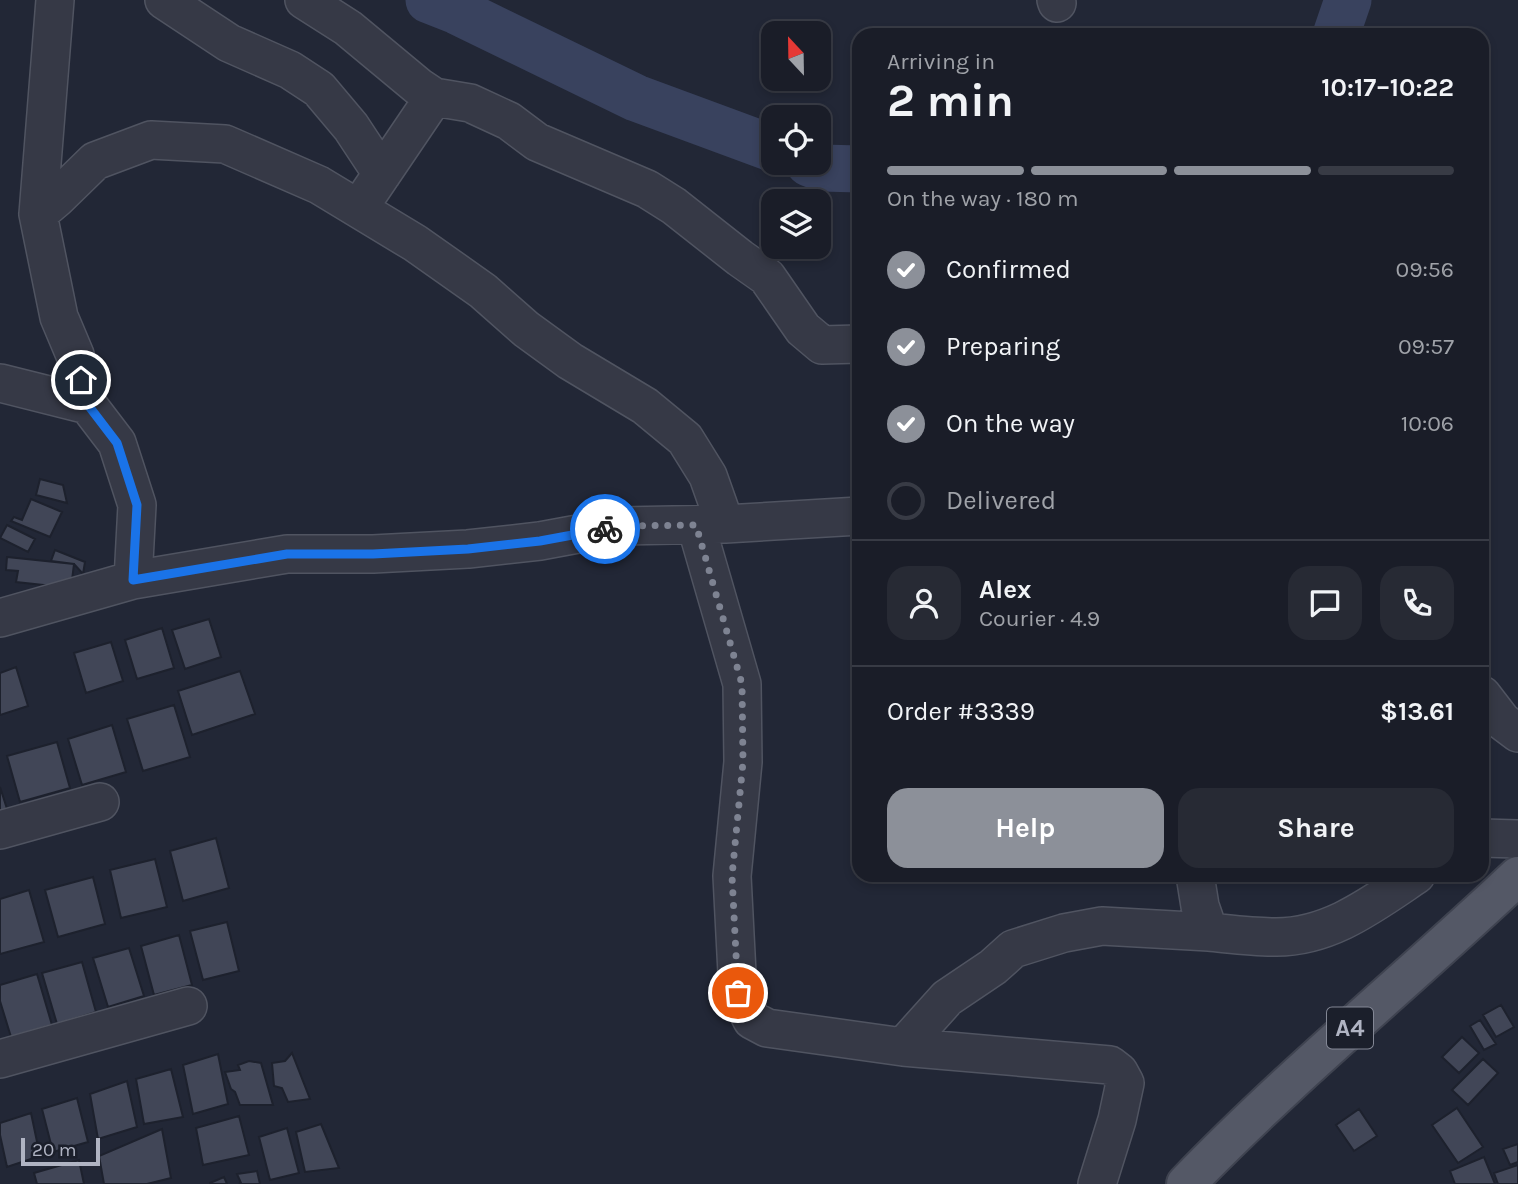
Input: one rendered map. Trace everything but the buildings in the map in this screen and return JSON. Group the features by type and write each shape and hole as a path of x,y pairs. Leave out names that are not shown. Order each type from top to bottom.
{"main road":[{"name":"A4","path":"1186,1184 1243,1127 1518,876"}],"street":[{"path":"55,0 38,214 59,317 75,355 88,405 117,443 137,505 133,580"},
{"path":"164,0 229,43 290,70 319,89 351,127 382,174"},
{"path":"304,0 348,28 434,97 470,103 509,121 537,142 647,189 674,206 766,277 803,329 822,345 852,344"},
{"path":"358,208 434,97"},
{"path":"38,214 95,161 151,140 225,144 319,185 415,243 570,361 645,406 685,439 708,475 711,525 742,684 743,762 732,876 738,993 752,1020 766,1028 903,1047 1110,1065 1119,1072 1125,1083 1117,1120 1097,1184"},
{"path":"0,383 88,405"},
{"path":"0,618 133,580 287,554 373,554 468,549 540,541 621,526 711,525 852,516"},
{"path":"1489,704 1502,721 1518,733"},
{"path":"0,830 100,802"},
{"path":"1489,838 1518,839"},
{"path":"1196,882 1200,906 1209,932"},
{"path":"903,1047 947,999 1013,950 1064,933 1102,926 1276,937 1320,931 1364,910 1406,882"},
{"path":"0,1059 188,1006"}],"waterway":[{"path":"429,0 636,98 761,144"},
{"path":"1338,28 1348,0"},
{"path":"831,168 852,169"}],"way so far":[{"path":"605,529 621,526 696,525 742,684 743,762 732,876 738,993"}],"route":[{"path":"81,380 88,405 117,443 137,505 133,580 287,554 373,554 468,549 540,541 605,529"}]}
